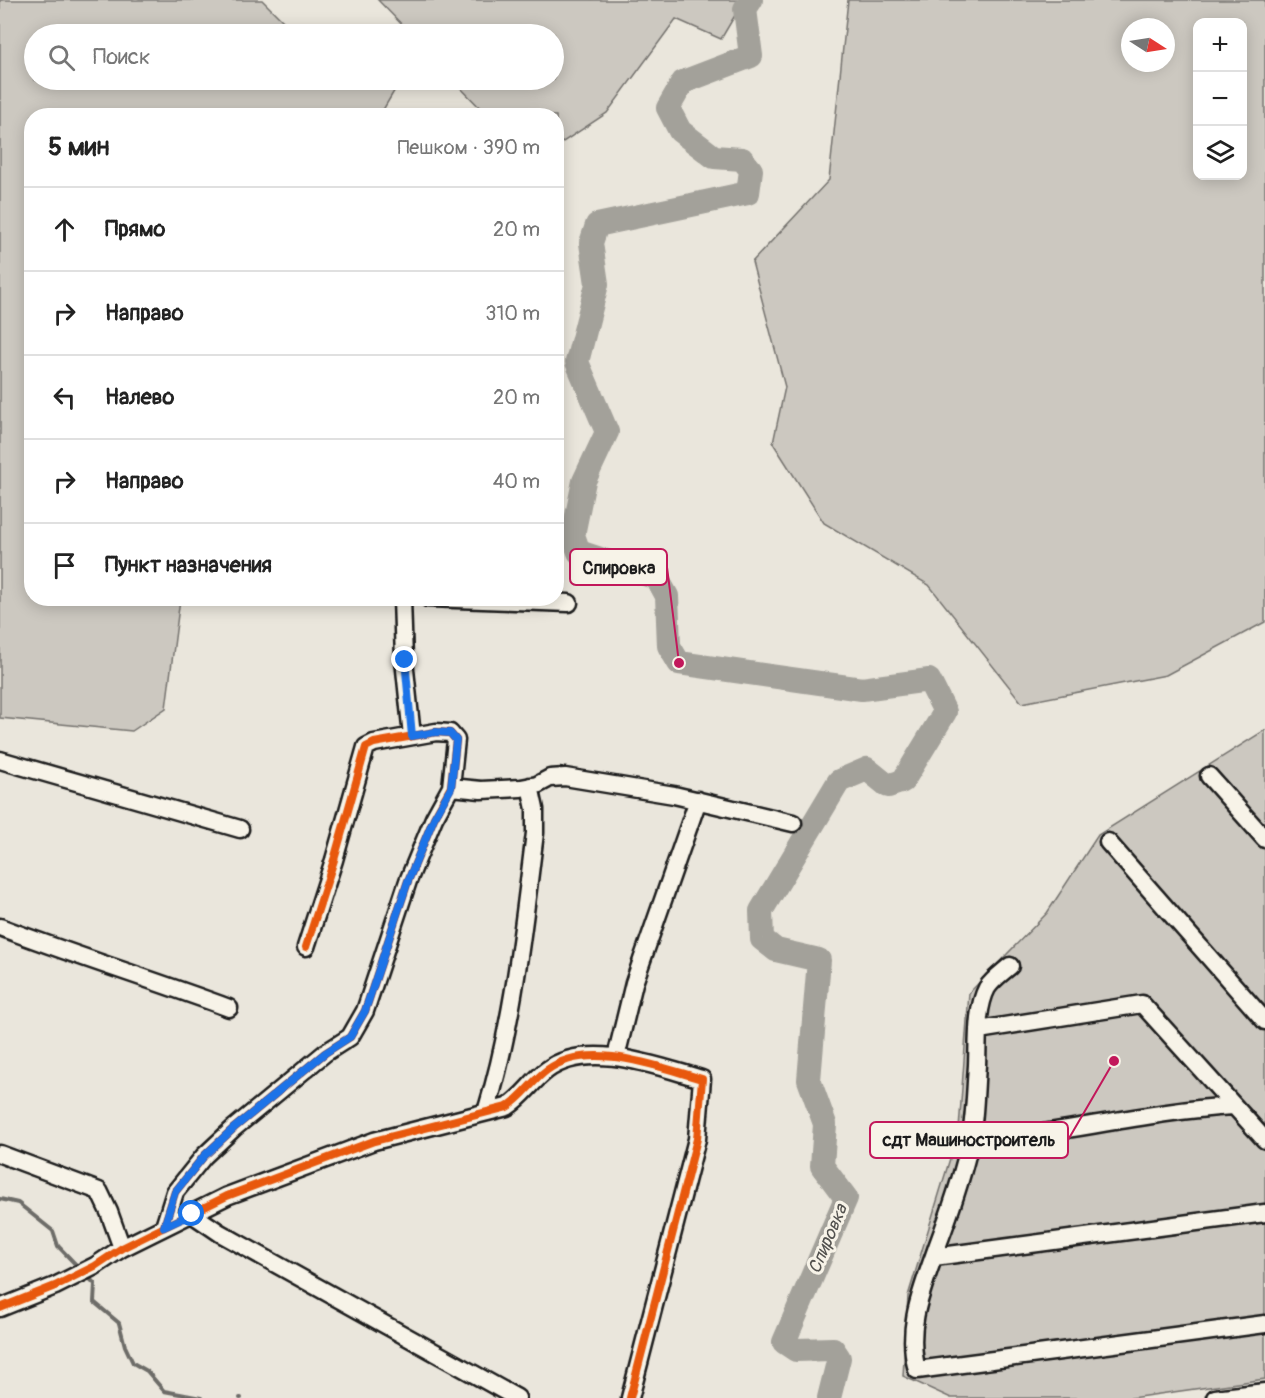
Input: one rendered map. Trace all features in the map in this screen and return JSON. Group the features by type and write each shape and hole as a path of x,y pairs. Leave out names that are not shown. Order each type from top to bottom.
{"street":[{"path":"564,603 569,603"},
{"path":"402,606 412,736"},
{"path":"164,1227 175,1192 204,1156 234,1128 325,1053 350,1037 365,1011 408,881 434,818 451,788 456,740 450,733 436,732 412,736 374,743 366,747 334,860 306,947"},
{"path":"0,760 240,829"},
{"path":"1209,776 1265,838"},
{"path":"451,788 481,790 530,786 550,778 565,777 698,800 793,823"},
{"path":"486,1112 513,1001 534,833 535,809 530,786"},
{"path":"616,1057 634,982 698,800"},
{"path":"1108,842 1265,1021"},
{"path":"0,927 73,955 140,975 229,1008"},
{"path":"1010,966 997,976 986,990 981,1010 970,1142 961,1177 924,1282 913,1330 912,1352 917,1370 1265,1324"},
{"path":"979,1030 1142,1004 1265,1140"},
{"path":"0,1308 55,1286 95,1266 122,1248 227,1196 374,1141 507,1107 521,1098 547,1070 562,1061 580,1057 616,1057 702,1079 697,1139 630,1398"},
{"path":"970,1142 1008,1139 1193,1108 1234,1106"},
{"path":"0,1154 99,1191 122,1248"},
{"path":"934,1257 1265,1212"},
{"path":"192,1214 220,1233 517,1398"},
{"path":"1215,1398 1265,1392"}],"shaded area":[{"path":"0,0 262,0 286,24 24,24 24,90 395,90 384,108 24,108 24,606 179,606 166,708 132,731 0,718"},
{"path":"378,0 744,0 721,39 676,19 607,113 564,141 564,108 480,108 463,90 564,90 564,24 401,24"},
{"path":"848,0 1265,0 1265,622 1166,675 1022,703 929,585 824,523 773,443 785,387 752,262 829,180"},
{"path":"1265,730 1265,1379 1131,1398 951,1398 903,1376 908,1296 959,1129 969,993 1047,913 1098,835"}],"waterway":[{"name":"Спировка","path":"751,0 745,9 751,56 683,82 668,108 680,131 714,157 742,159 751,170 748,193 597,225 591,243 597,284 577,362 607,432 584,481 573,535 579,552 657,578 667,596 669,646 679,663 862,689 929,680 945,712 903,781 888,786 867,769 839,781 761,911 762,939 776,950 819,960 809,1080 825,1124 822,1166 846,1198 784,1342 796,1350 833,1349 839,1358 829,1398"},
{"path":"0,1199 18,1203 53,1231 58,1246 80,1269"},
{"path":"87,1276 95,1284 94,1302 119,1323 125,1346 133,1363 147,1371 164,1391 201,1398"}],"cycle path":[{"path":"164,1227 175,1192 204,1156 234,1128 325,1053 350,1037 365,1011 408,881 434,818 451,787 456,740 450,733 436,732 374,743 366,747 334,860 306,947"},
{"path":"0,1308 55,1286 95,1266 122,1248 227,1196 374,1141 507,1107 542,1074 564,1061 582,1057 624,1058 702,1079 697,1139 630,1398"}],"place":[{"name":"Спировка","path":"679,663"},
{"name":"сдт Машиностроитель","path":"1114,1061"}],"route":[{"path":"192,1214 164,1227 175,1192 204,1156 234,1128 325,1053 350,1037 365,1011 408,881 434,818 451,788 456,740 450,733 436,732 412,736 405,660"}]}
